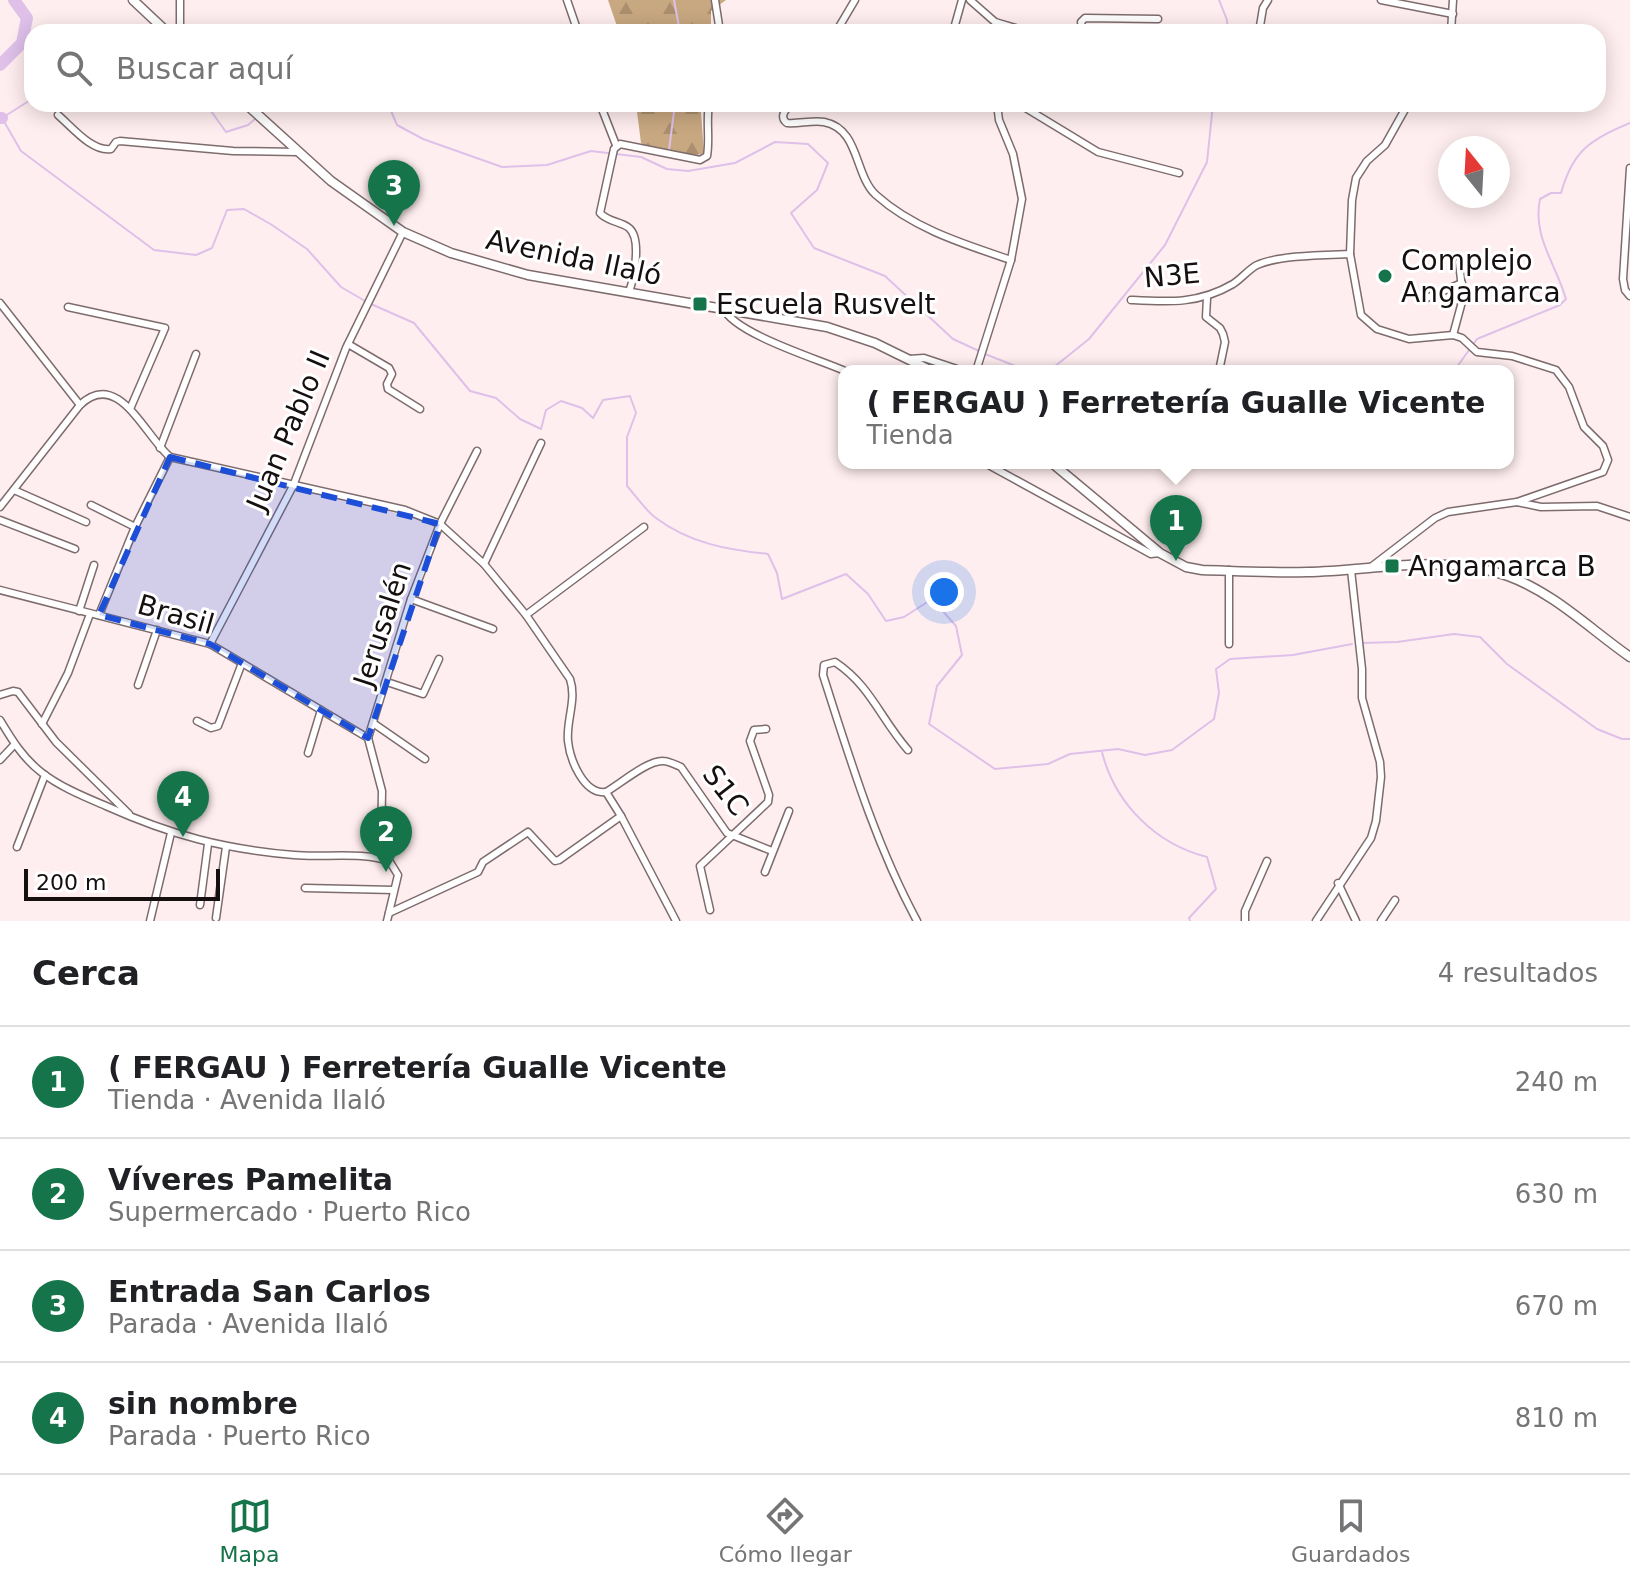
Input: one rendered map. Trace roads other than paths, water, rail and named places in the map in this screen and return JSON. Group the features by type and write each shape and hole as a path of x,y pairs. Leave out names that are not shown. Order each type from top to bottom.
{"main road":[{"path":"133,0 158,24"},
{"name":"Avenida Ilaló","path":"255,112 331,181 403,232 451,253 528,275 827,327 875,343 920,365"},
{"path":"1059,469 1160,553 1186,567 1306,572 1371,567 1460,566 1508,576 1549,597 1630,657"}],"street":[{"path":"180,0 180,24"},
{"path":"567,0 575,24"},
{"path":"715,0 719,24"},
{"path":"841,24 855,0"},
{"path":"955,24 962,0"},
{"path":"970,0 995,22 1002,24"},
{"path":"1260,24 1268,0"},
{"path":"1381,0 1453,14"},
{"path":"1452,24 1453,0"},
{"path":"1081,24 1085,18 1158,19"},
{"path":"603,112 615,147 600,213 628,227 634,235 635,261 629,292"},
{"path":"615,147 700,160 707,156 708,112"},
{"path":"785,112 783,120 787,123 820,121 831,124 853,146 863,175 874,194 910,220 950,239 1011,260"},
{"path":"976,365 1011,260 1022,199 1013,154 998,112"},
{"path":"1032,112 1098,152 1179,173"},
{"path":"1371,567 1435,518 1448,512 1517,502 1603,472 1608,460 1606,452 1584,427 1569,387 1556,370 1512,356 1477,352 1453,335 1437,335 1415,341 1369,324 1359,309 1350,254 1356,178 1367,161 1385,145 1404,112"},
{"path":"58,115 95,146 105,150 120,141 233,151 298,152"},
{"path":"1630,168 1623,279 1630,296"},
{"name":"Juan Pablo II","path":"210,644 293,486 348,344 403,232"},
{"name":"N3E","path":"1131,300 1188,302 1207,298 1256,266 1314,256 1350,254"},
{"path":"1453,335 1463,298 1459,262"},
{"path":"1422,300 1462,283"},
{"path":"1207,298 1206,317 1220,328 1225,342 1220,365"},
{"path":"0,303 80,405"},
{"path":"68,307 165,328 130,409"},
{"path":"723,308 732,320 799,355 838,369"},
{"path":"348,344 389,368 392,374 388,389 420,409"},
{"path":"160,448 196,354"},
{"path":"909,359 924,358 945,365"},
{"path":"0,507 80,405 97,395 107,394 117,397 130,409 170,457 405,510 440,524 484,564 526,615 570,679 573,688 568,743 574,762 589,788 606,792 676,921"},
{"path":"484,564 541,443"},
{"name":"Jerusalén","path":"368,738 411,599 440,524 477,451"},
{"path":"99,615 135,527 170,457"},
{"path":"996,469 1151,554 1160,553"},
{"path":"14,490 86,522"},
{"path":"1517,502 1541,507 1597,506 1630,517"},
{"path":"91,505 135,527"},
{"path":"0,520 75,549"},
{"path":"526,615 644,527"},
{"path":"79,611 94,565"},
{"path":"1229,570 1229,644"},
{"path":"1316,921 1338,883 1371,838 1381,777 1380,762 1362,698 1362,669 1351,570"},
{"name":"Brasil","path":"0,590 210,644 368,738"},
{"path":"411,599 493,629"},
{"path":"42,724 68,673 90,614"},
{"path":"138,685 157,630"},
{"path":"387,682 423,694 439,659"},
{"path":"908,750 891,731 866,688 835,662 824,665 823,675 862,797 889,866 917,921"},
{"path":"197,721 211,728 218,726 242,663"},
{"path":"0,695 18,692 56,742 134,819"},
{"path":"308,753 321,710"},
{"path":"0,720 14,745 45,775 134,819 171,833 226,847 390,862 397,871 388,917"},
{"path":"373,723 425,759"},
{"path":"710,910 700,866 703,860 729,841 730,835 768,802 769,795 750,741 754,730 766,729"},
{"path":"368,738 382,791 381,851"},
{"path":"0,760 14,745"},
{"name":"S1C","path":"606,792 651,764 662,760 673,763 681,767 730,835 772,851"},
{"path":"17,847 45,775"},
{"path":"765,872 789,811"},
{"path":"388,917 480,871 483,862 525,833 530,833 555,861 621,816"},
{"path":"150,921 171,833"},
{"path":"200,905 208,844"},
{"path":"216,918 226,847"},
{"path":"1245,921 1245,911 1267,861"},
{"path":"1338,883 1356,921"},
{"path":"305,888 394,890"},
{"path":"1381,921 1395,900"}],"waterway":[{"path":"14,0 27,18 26,24"},
{"path":"674,0 678,24"},
{"path":"1219,0 1227,24"},
{"path":"0,65 22,43 24,33"},
{"path":"24,104 2,118 21,151 154,250 196,255 212,248 227,210 244,209 307,249 341,287 365,301"},
{"path":"212,112 226,132 248,125 255,119"},
{"path":"391,112 397,125 423,139 502,167 547,165 591,151 641,157 667,169 688,171 735,163 775,142 808,144 828,163 817,190 791,213 814,248 885,276 953,339 979,351"},
{"path":"669,150 674,112"},
{"path":"1056,365 1089,339 1165,245 1207,162 1212,112"},
{"path":"1458,365 1477,339 1560,305 1566,299 1542,238 1538,212 1540,199 1551,193 1561,193 1571,166 1585,148 1630,123"},
{"path":"371,304 414,323 470,391 496,398 520,419 541,429 546,410 561,401 582,408 593,418 603,400 630,396 636,413 627,437 627,486 652,515 682,534 724,547 768,554 777,573 782,599 846,574 868,594 886,621 904,617 932,599 956,626 962,655 937,686 929,724 995,769 1048,764 1070,754 1118,749 1145,755 1172,750 1214,719 1219,693 1216,669 1230,659 1293,655 1352,644"},
{"path":"985,354 1013,365"},
{"path":"1362,643 1397,642 1454,634 1480,637 1507,664 1597,729 1630,739"},
{"path":"1102,752 1117,789 1140,819 1171,842 1207,857 1216,889 1189,918 1190,921"}],"place":[{"name":"Entrada San Carlos","path":"394,226"},
{"name":"Complejo Angamarca","path":"1385,276"},
{"name":"Escuela Rusvelt","path":"700,304"},
{"name":"( FERGAU ) Ferretería Gualle Vicente","path":"1176,561"},
{"name":"Angamarca B","path":"1392,566"},
{"name":"sin nombre","path":"183,837"},
{"name":"Víveres Pamelita","path":"386,872"}]}
